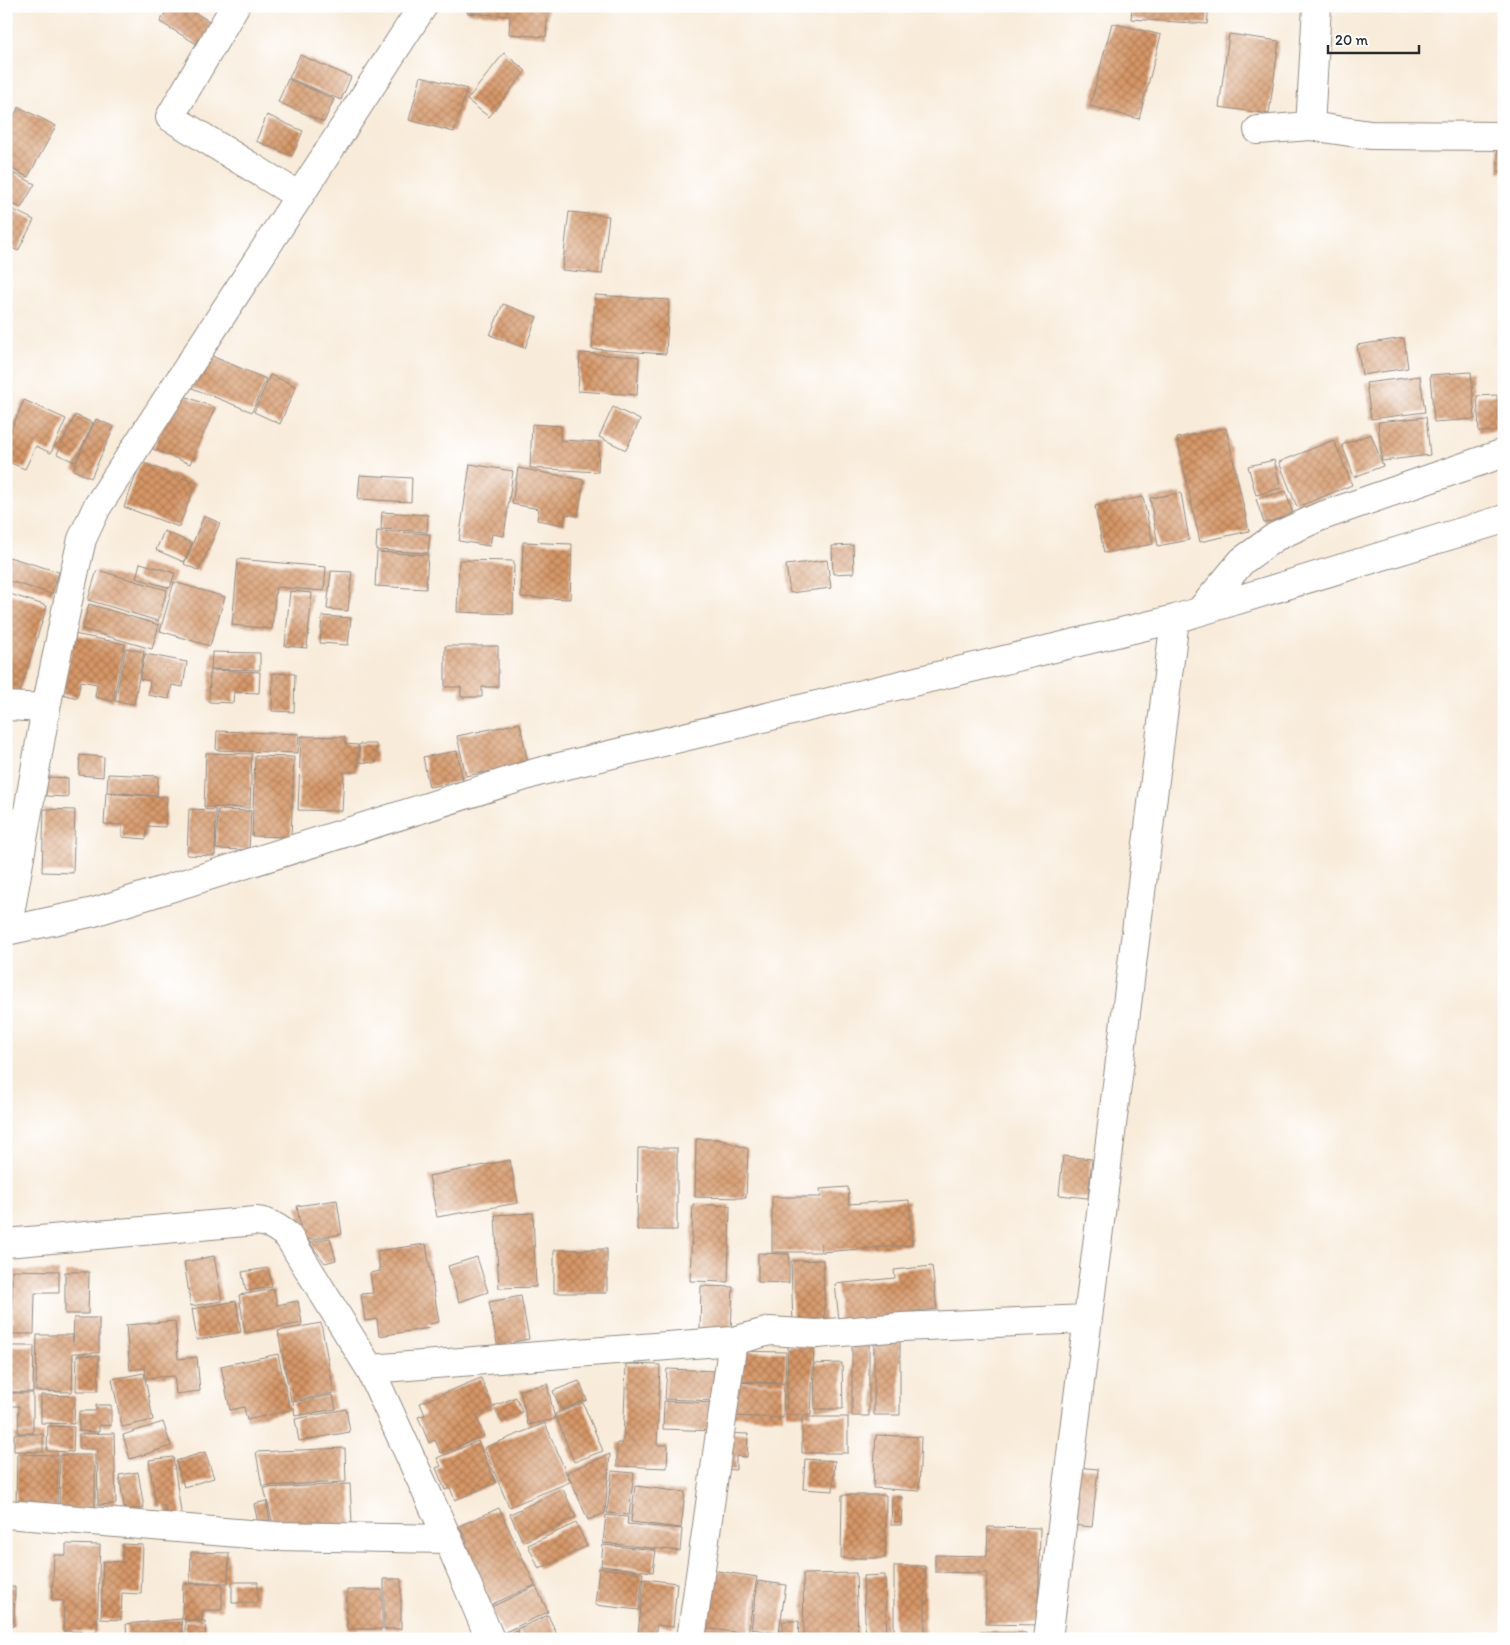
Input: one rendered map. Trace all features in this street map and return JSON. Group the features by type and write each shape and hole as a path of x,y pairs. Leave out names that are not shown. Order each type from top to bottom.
{"street":[{"path":"235,6 170,117 299,196"},
{"path":"423,6 97,507 82,539 46,708 7,931 94,912 538,772 1175,619 1504,519"},
{"path":"1310,126 1316,6"},
{"path":"1258,130 1310,126 1370,135 1504,136"},
{"path":"1200,610 1242,561 1275,537 1320,517 1504,453"},
{"path":"1048,1639 1175,619"},
{"path":"6,706 46,708"},
{"path":"6,1243 264,1222 274,1226 288,1236 370,1369 448,1539 490,1639"},
{"path":"370,1369 733,1341 770,1331 817,1334 902,1327 1087,1319"},
{"path":"690,1639 733,1341"},
{"path":"6,1514 275,1536 448,1539"}],"building":[{"path":"169,6 195,6 192,11 214,24 200,46 160,22"},
{"path":"468,6 548,6 546,37 509,34 510,16 467,13"},
{"path":"1132,6 1209,6 1207,24 1131,19"},
{"path":"1112,23 1161,35 1139,119 1090,106"},
{"path":"1229,34 1279,41 1269,114 1219,107"},
{"path":"504,53 526,71 489,117 467,100"},
{"path":"300,55 351,77 341,100 289,78"},
{"path":"421,76 467,89 454,132 409,120"},
{"path":"288,79 334,99 324,122 278,102"},
{"path":"19,107 56,126 28,177 6,166 6,130"},
{"path":"267,115 303,131 292,156 256,141"},
{"path":"1498,145 1504,145 1504,171 1498,172"},
{"path":"6,169 14,173 6,186"},
{"path":"15,174 35,184 21,208 6,200 6,191"},
{"path":"6,206 34,220 18,251 6,245"},
{"path":"569,212 609,216 602,274 562,270"},
{"path":"595,295 669,300 666,354 592,349"},
{"path":"503,304 537,317 525,348 490,335"},
{"path":"1404,338 1408,368 1362,375 1357,345"},
{"path":"580,353 639,357 637,395 578,391"},
{"path":"207,354 266,379 252,412 192,388"},
{"path":"1471,372 1475,419 1434,422 1430,375"},
{"path":"270,375 296,386 280,424 254,412"},
{"path":"1420,376 1425,412 1371,419 1366,383"},
{"path":"177,393 215,408 190,464 153,449"},
{"path":"1497,395 1499,431 1479,432 1477,396"},
{"path":"24,400 66,419 51,453 36,446 25,469 6,461 6,441"},
{"path":"613,407 640,420 626,450 599,437"},
{"path":"75,415 93,423 75,462 57,454"},
{"path":"1426,417 1430,455 1382,461 1378,422"},
{"path":"96,419 114,427 91,478 73,470"},
{"path":"532,424 561,426 560,440 599,442 598,472 530,468"},
{"path":"1226,428 1249,531 1200,542 1177,438"},
{"path":"1371,434 1383,466 1354,477 1342,445"},
{"path":"1334,440 1352,485 1297,507 1279,462"},
{"path":"1274,460 1281,488 1256,495 1248,466"},
{"path":"141,462 196,483 179,527 124,507"},
{"path":"470,464 513,471 504,536 492,534 490,546 459,541"},
{"path":"518,468 584,480 578,516 566,514 564,525 537,520 539,509 512,504"},
{"path":"360,475 412,478 411,502 358,499"},
{"path":"1286,491 1293,515 1264,523 1256,499"},
{"path":"1181,493 1189,540 1158,546 1150,498"},
{"path":"1143,497 1153,544 1104,553 1095,506"},
{"path":"382,512 428,515 427,532 381,529"},
{"path":"204,516 220,523 199,571 184,564"},
{"path":"164,531 192,543 184,562 156,550"},
{"path":"377,531 430,534 428,553 376,550"},
{"path":"523,542 572,544 570,599 521,597"},
{"path":"853,545 854,573 833,574 832,546"},
{"path":"377,552 428,555 426,589 375,586"},
{"path":"9,557 59,572 52,594 6,580 6,565"},
{"path":"238,559 326,567 324,591 276,587 272,629 232,625"},
{"path":"459,560 514,561 513,614 457,612"},
{"path":"827,560 831,588 790,593 786,565"},
{"path":"140,563 175,573 170,588 136,578"},
{"path":"97,570 167,590 158,621 88,600"},
{"path":"331,571 352,572 348,611 327,609"},
{"path":"174,582 225,597 210,646 160,631"},
{"path":"290,591 312,593 307,648 285,646"},
{"path":"10,594 47,606 19,695 6,691 6,606"},
{"path":"89,604 159,625 152,649 82,629"},
{"path":"322,616 351,618 348,645 320,643"},
{"path":"74,634 125,644 113,701 95,697 97,684 81,681 77,698 62,694"},
{"path":"445,646 498,646 498,687 482,687 482,697 461,697 461,687 445,687"},
{"path":"126,648 144,652 134,704 115,701"},
{"path":"212,652 260,653 260,670 211,669"},
{"path":"145,654 187,662 183,687 172,685 169,699 148,695 150,681 140,679"},
{"path":"210,670 260,672 259,693 234,692 233,703 209,702"},
{"path":"273,673 295,674 294,712 272,711"},
{"path":"520,723 528,764 466,776 457,736"},
{"path":"217,731 299,734 298,753 216,750"},
{"path":"301,736 345,737 345,744 358,745 357,772 344,772 342,811 298,810"},
{"path":"359,744 376,744 376,763 359,762"},
{"path":"457,751 463,781 429,787 423,757"},
{"path":"206,753 252,754 250,808 204,807"},
{"path":"80,755 104,757 103,777 79,775"},
{"path":"255,756 294,757 291,837 252,836"},
{"path":"108,774 158,776 157,796 107,792"},
{"path":"47,777 68,778 68,797 46,796"},
{"path":"106,793 167,797 165,827 147,826 146,839 122,837 122,825 104,824"},
{"path":"44,809 75,810 73,873 42,872"},
{"path":"189,809 216,810 215,856 187,855"},
{"path":"218,810 251,811 249,850 216,849"},
{"path":"696,1139 719,1139 748,1149 746,1198 695,1197"},
{"path":"638,1148 677,1148 677,1230 637,1230"},
{"path":"1063,1156 1092,1159 1088,1198 1059,1195"},
{"path":"510,1160 518,1203 437,1217 429,1176"},
{"path":"848,1187 849,1204 909,1200 912,1245 822,1252 821,1243 821,1252 772,1252 772,1197 821,1197 820,1189"},
{"path":"337,1200 342,1234 302,1241 297,1206"},
{"path":"693,1204 730,1206 728,1282 690,1281"},
{"path":"533,1213 536,1287 499,1288 495,1215"},
{"path":"330,1238 336,1260 325,1263 309,1242"},
{"path":"426,1244 439,1322 429,1324 430,1328 379,1336 377,1319 365,1321 361,1294 373,1293 370,1273 380,1271 377,1251"},
{"path":"607,1249 607,1293 554,1293 554,1250"},
{"path":"758,1253 789,1254 789,1283 758,1282"},
{"path":"214,1256 222,1301 191,1306 184,1262"},
{"path":"477,1257 488,1292 459,1302 448,1266"},
{"path":"823,1260 825,1326 793,1327 791,1261"},
{"path":"932,1266 937,1309 914,1311 915,1321 840,1329 835,1284 895,1278 894,1270"},
{"path":"268,1268 272,1287 246,1291 242,1272"},
{"path":"12,1270 59,1271 59,1293 35,1293 34,1334 12,1334"},
{"path":"65,1272 89,1272 88,1314 65,1314"},
{"path":"701,1286 733,1287 731,1331 700,1330"},
{"path":"274,1289 277,1305 298,1301 302,1323 245,1333 239,1295"},
{"path":"521,1296 529,1339 513,1342 515,1351 499,1353 489,1302"},
{"path":"236,1301 241,1332 197,1340 192,1309"},
{"path":"74,1318 99,1318 99,1353 73,1353 72,1392 36,1391 37,1335 73,1335 73,1342"},
{"path":"175,1321 178,1359 197,1357 200,1391 176,1394 174,1376 146,1378 145,1368 130,1370 126,1325"},
{"path":"321,1323 334,1393 291,1401 278,1331"},
{"path":"874,1337 900,1337 900,1415 874,1415"},
{"path":"852,1339 869,1339 869,1416 852,1416"},
{"path":"6,1346 34,1346 33,1392 6,1392"},
{"path":"788,1346 814,1347 811,1415 786,1415"},
{"path":"735,1351 786,1352 785,1383 734,1381"},
{"path":"278,1354 290,1410 247,1420 244,1407 230,1410 221,1366"},
{"path":"77,1355 99,1356 98,1391 76,1391"},
{"path":"842,1363 843,1409 815,1409 814,1364"},
{"path":"626,1364 660,1365 657,1445 668,1445 667,1468 617,1466 617,1443 623,1443"},
{"path":"667,1369 716,1371 715,1401 665,1399"},
{"path":"144,1373 153,1420 122,1427 112,1379"},
{"path":"481,1378 493,1408 476,1415 484,1436 441,1453 435,1440 429,1443 418,1417 425,1415 420,1403"},
{"path":"579,1381 587,1400 561,1410 553,1391"},
{"path":"732,1382 784,1384 783,1418 731,1416"},
{"path":"547,1384 555,1419 528,1425 520,1390"},
{"path":"6,1393 33,1393 33,1433 18,1433 19,1406 6,1406"},
{"path":"41,1395 75,1396 74,1424 41,1423"},
{"path":"333,1395 336,1409 295,1416 293,1402"},
{"path":"516,1397 522,1412 501,1421 494,1406"},
{"path":"664,1401 716,1403 715,1431 663,1429"},
{"path":"583,1403 603,1451 574,1462 555,1414"},
{"path":"96,1405 111,1405 111,1426 99,1425 99,1432 79,1431 79,1411 96,1411"},
{"path":"346,1409 350,1432 299,1441 295,1419"},
{"path":"802,1417 848,1417 848,1453 802,1453"},
{"path":"163,1422 171,1446 130,1459 123,1435"},
{"path":"545,1423 570,1482 509,1507 484,1448"},
{"path":"48,1426 74,1427 73,1452 47,1451"},
{"path":"114,1433 116,1504 98,1505 97,1449 79,1449 79,1434"},
{"path":"724,1433 748,1434 747,1457 736,1456 736,1470 723,1469"},
{"path":"14,1434 43,1434 43,1452 14,1451"},
{"path":"876,1435 921,1437 919,1491 873,1488"},
{"path":"478,1441 496,1483 455,1500 450,1488 445,1490 436,1468 441,1466 437,1458"},
{"path":"345,1448 346,1482 262,1486 256,1452"},
{"path":"205,1452 214,1478 184,1487 176,1461"},
{"path":"17,1454 58,1455 57,1507 16,1507"},
{"path":"610,1454 605,1513 588,1520 567,1472"},
{"path":"60,1455 95,1455 95,1510 59,1510"},
{"path":"173,1457 182,1519 167,1521 165,1505 156,1507 149,1460"},
{"path":"805,1459 835,1461 833,1491 803,1489"},
{"path":"1075,1467 1098,1469 1092,1527 1070,1525"},
{"path":"612,1471 634,1473 629,1515 607,1513"},
{"path":"138,1472 144,1508 125,1511 119,1475"},
{"path":"350,1484 352,1524 274,1528 264,1488"},
{"path":"635,1486 685,1492 681,1528 631,1522"},
{"path":"563,1489 576,1517 523,1542 510,1514"},
{"path":"842,1495 886,1495 885,1558 841,1558"},
{"path":"892,1497 902,1497 901,1525 891,1525"},
{"path":"266,1501 270,1520 258,1523 254,1504"},
{"path":"499,1508 535,1585 488,1606 459,1546 467,1542 459,1526"},
{"path":"606,1515 628,1517 627,1524 682,1529 680,1551 603,1543"},
{"path":"576,1523 587,1546 539,1569 528,1545"},
{"path":"988,1527 1040,1528 1038,1625 985,1624 987,1573 935,1572 935,1555 987,1556"},
{"path":"66,1544 100,1545 97,1632 63,1631 64,1601 52,1600 54,1555 66,1555"},
{"path":"123,1544 143,1545 141,1594 122,1593 121,1620 101,1619 103,1561 122,1562"},
{"path":"603,1545 656,1550 653,1572 601,1566"},
{"path":"191,1552 229,1553 228,1583 190,1583"},
{"path":"894,1566 925,1566 925,1639 894,1639"},
{"path":"599,1568 643,1573 639,1610 595,1605"},
{"path":"704,1569 757,1577 748,1634 696,1627"},
{"path":"856,1573 858,1639 804,1639 803,1574"},
{"path":"885,1575 887,1639 866,1639 863,1576"},
{"path":"384,1579 401,1579 401,1629 384,1629"},
{"path":"644,1579 677,1583 673,1627 657,1625 655,1636 638,1634"},
{"path":"758,1581 786,1585 779,1633 751,1629"},
{"path":"232,1582 258,1582 257,1603 232,1603"},
{"path":"183,1584 222,1584 222,1610 202,1610 202,1620 182,1619"},
{"path":"536,1586 548,1612 503,1633 491,1607"},
{"path":"6,1587 15,1587 14,1626 6,1626"},
{"path":"347,1590 382,1590 382,1629 347,1629"},
{"path":"548,1615 559,1639 522,1639 517,1629"},
{"path":"181,1619 183,1639 127,1639 126,1624"},
{"path":"185,1621 205,1621 206,1639 185,1639"},
{"path":"783,1621 799,1621 798,1639 783,1639"},
{"path":"517,1631 520,1639 500,1639"},
{"path":"979,1632 1026,1633 1026,1639 978,1639"},
{"path":"335,1636 381,1636 381,1639 335,1639"},
{"path":"727,1636 780,1637 780,1639 727,1639"}]}
